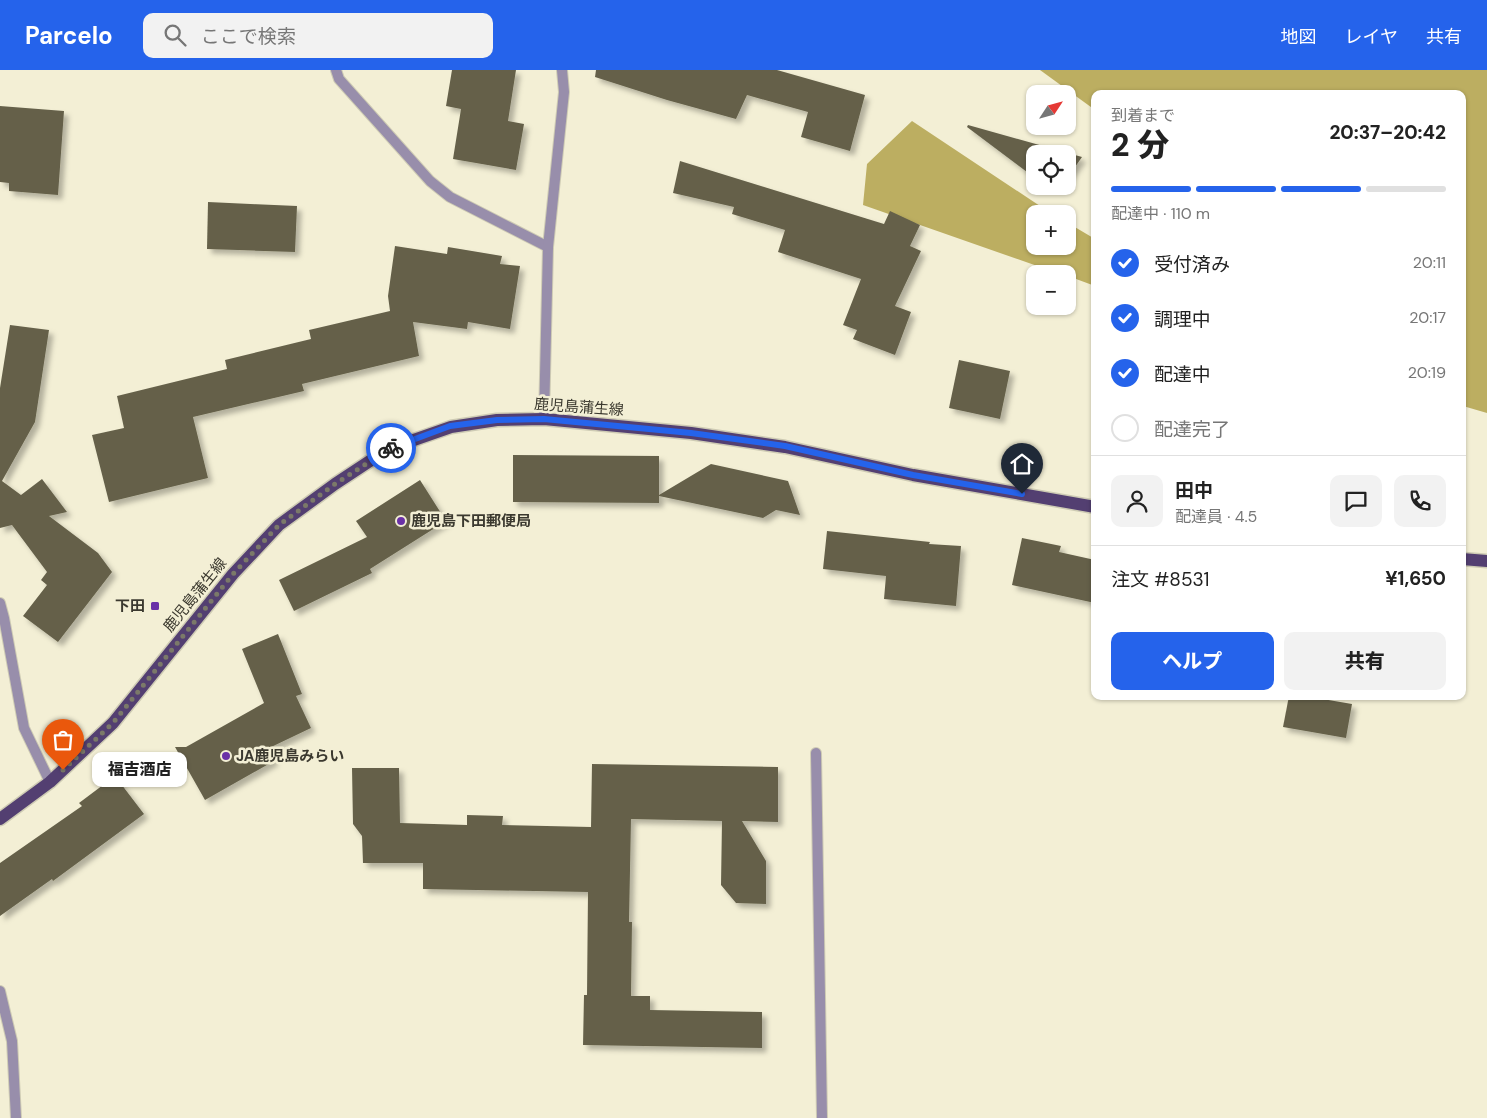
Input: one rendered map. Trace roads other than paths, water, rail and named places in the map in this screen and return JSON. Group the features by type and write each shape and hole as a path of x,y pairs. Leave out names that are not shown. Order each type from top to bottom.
{"main road":[{"name":"鹿児島蒲生線","path":"0,818 50,782 113,723 233,574 279,525 388,449 450,426 497,420 544,419 691,433 785,446 913,475 1091,505"},
{"path":"1466,559 1487,561"}],"street":[{"path":"336,70 339,79 430,181 450,197 548,247"},
{"path":"544,419 548,247 564,92 562,70"},
{"path":"0,603 24,728 50,782"},
{"path":"816,753 822,1118"},
{"path":"0,991 12,1041 16,1118"}],"place":[{"name":"鹿児島下田郵便局","path":"401,521"},
{"name":"下田","path":"155,606"},
{"name":"JA鹿児島みらい","path":"226,756"},
{"name":"福吉酒店","path":"63,770"}]}
